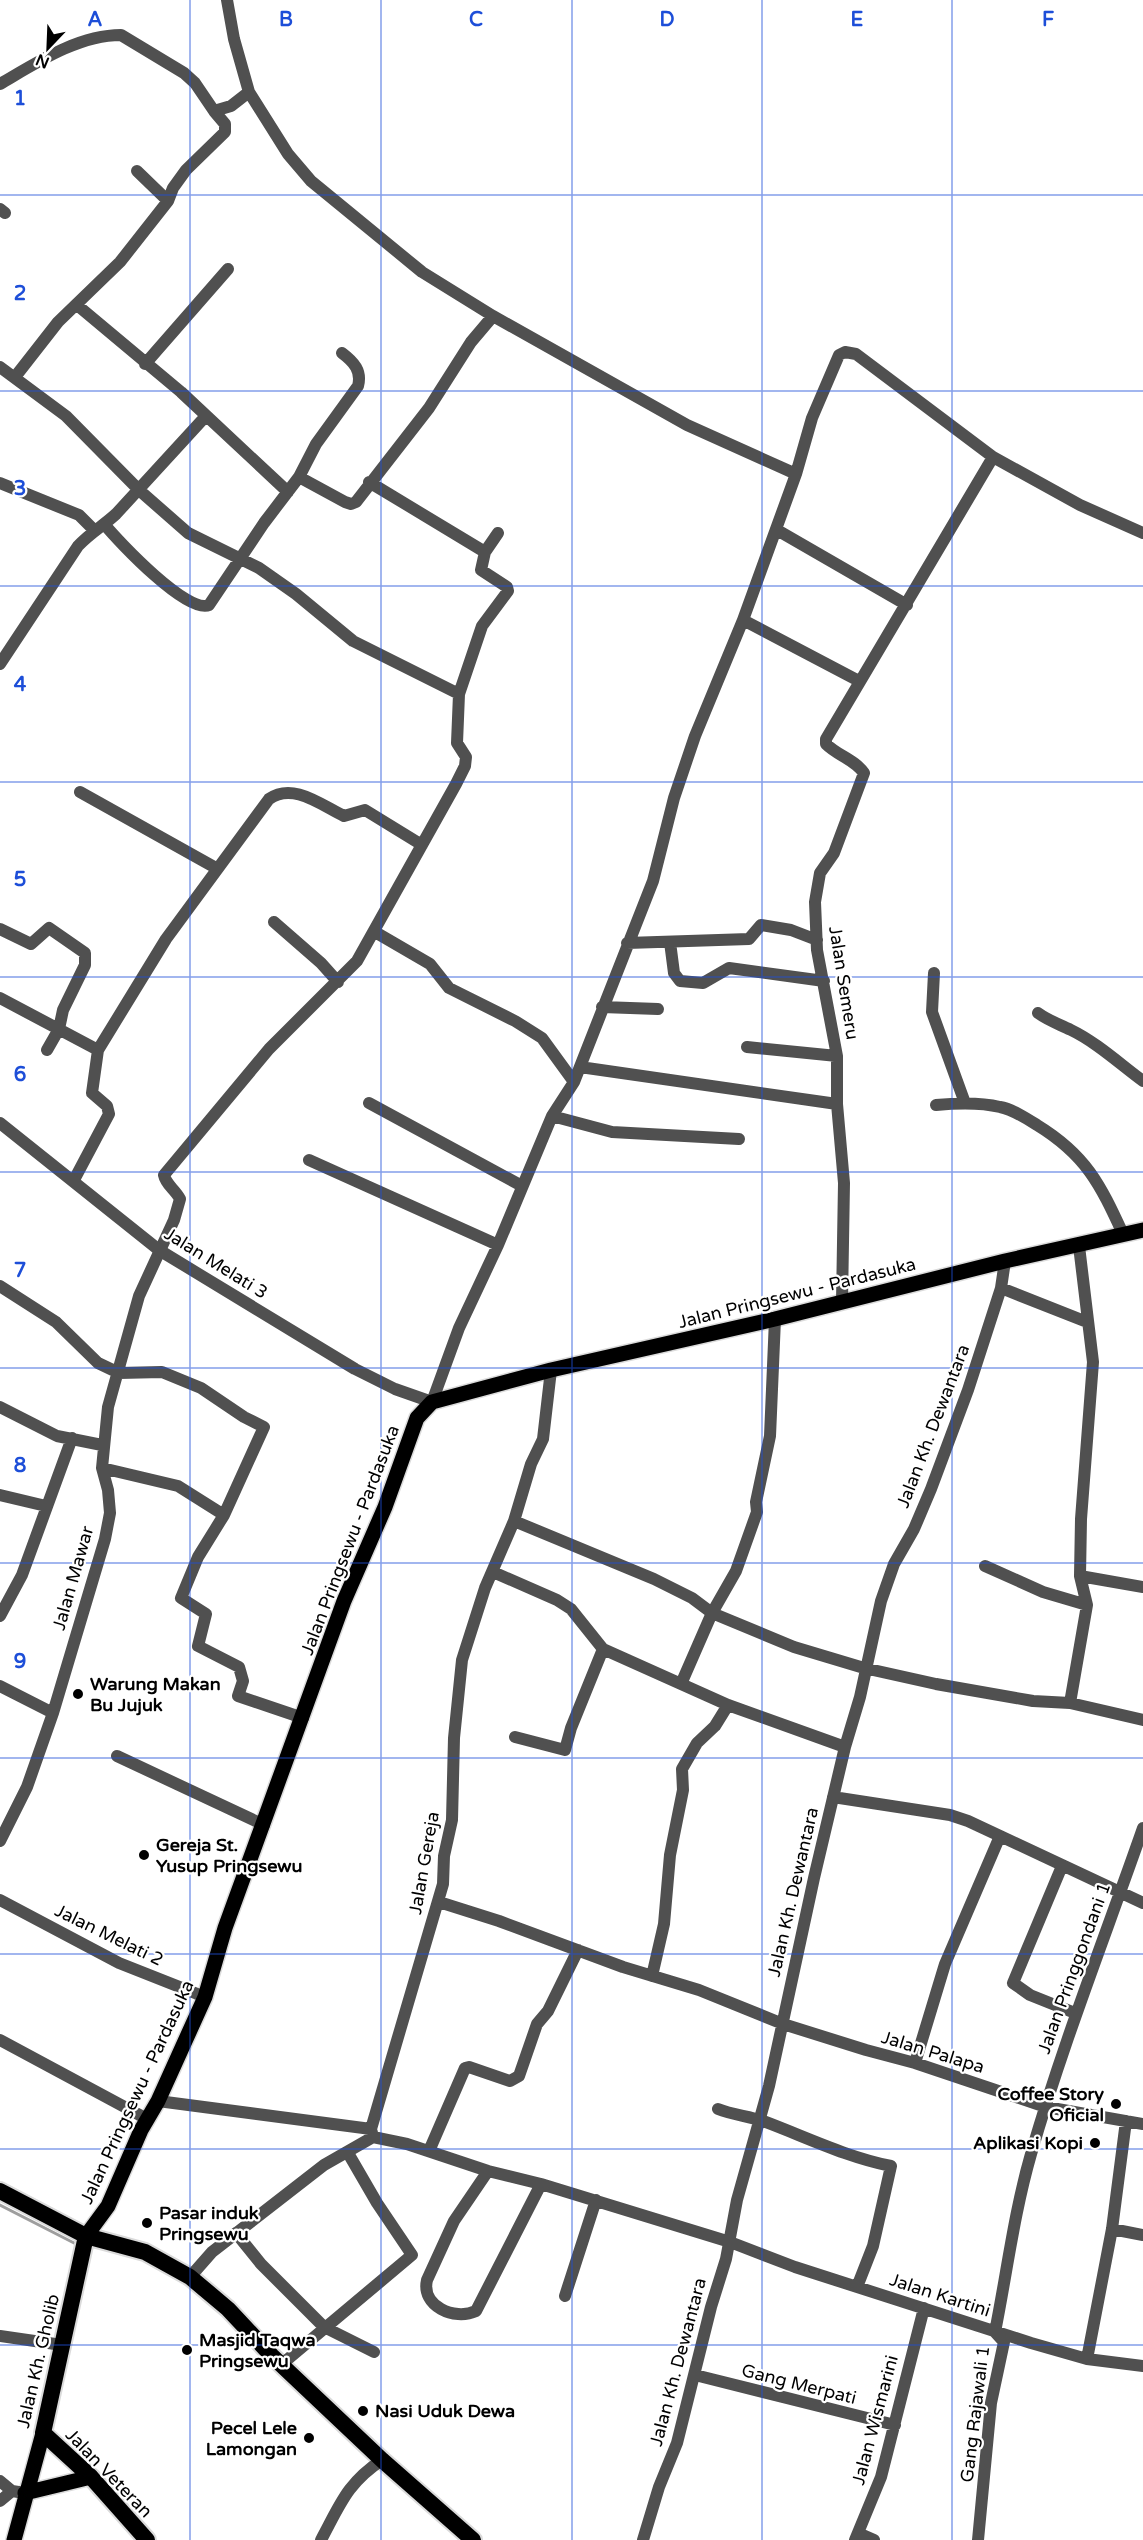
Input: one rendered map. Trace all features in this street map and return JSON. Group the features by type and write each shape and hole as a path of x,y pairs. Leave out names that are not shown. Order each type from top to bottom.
{"highway":[{"path":"0,2191 86,2236 145,2252 190,2277 228,2309 382,2460 473,2540"},
{"name":"Jalan Kh. Gholib","path":"43,2433 86,2236"},
{"name":"Jalan Veteran","path":"43,2433 91,2477 147,2540"}],"main road":[{"name":"Jalan Pringsewu - Pardasuka","path":"86,2236 108,2206 205,1997 225,1928 344,1601 385,1507 417,1418 432,1402 551,1370 775,1319 1005,1261 1143,1230"},
{"name":"Jalan Kh. Gholib","path":"14,2540 19,2492 43,2433"},
{"path":"19,2492 91,2477"}],"street":[{"path":"227,0 236,49 249,93 288,154 311,181 422,272 493,316 687,425 796,474"},
{"path":"0,84 47,56 96,38 121,35 184,73 195,83 225,124 225,132 186,170 173,188 168,201 120,261 58,322 15,377"},
{"path":"214,111 231,106 249,93"},
{"path":"138,171 168,201"},
{"path":"145,364 228,269"},
{"path":"77,305 181,392 288,492"},
{"path":"299,477 351,504 356,502 369,482 429,408 471,342 493,316"},
{"path":"432,1402 459,1328 498,1245 552,1116 574,1082 653,881 674,798 695,736 744,620 796,474 812,418 839,355 845,352 856,354 993,457 1080,505 1143,533"},
{"path":"0,483 79,515 119,542 169,588 200,606 209,605 264,523 299,477 316,444 358,386 360,375 354,362 342,353"},
{"path":"0,367 66,416 139,490 188,533 242,559 296,594 353,641 459,694"},
{"path":"0,664 57,574 99,527 139,490 206,417"},
{"name":"Jalan Semeru","path":"842,1302 844,1183 837,1104 837,1056 817,950 815,902 820,873 834,853 864,773 858,764 831,749 826,744 826,739 993,457"},
{"path":"369,482 485,552"},
{"path":"777,530 907,605"},
{"path":"274,921 321,963 338,982 357,961 375,932 465,766 466,757 457,743 459,694 482,626 508,591 507,587 481,570 485,552 498,533"},
{"path":"744,620 860,681"},
{"path":"80,792 216,868"},
{"path":"74,1180 109,1114 107,1106 92,1094 98,1050 166,939 216,868 269,799 277,793 297,793 344,816 359,810 371,812 422,845"},
{"path":"627,943 749,939 761,925 791,930 817,940"},
{"path":"0,929 31,944 49,928 86,953 85,965 63,1010 59,1029 47,1050"},
{"path":"375,932 430,964 449,988 515,1021 542,1038 574,1082"},
{"path":"670,942 674,973 680,981 703,983 729,968 824,981"},
{"path":"934,973 932,1012 964,1103"},
{"name":"Jalan Mawar","path":"0,1841 27,1787 53,1713 107,1531 110,1513 108,1490 102,1468 102,1444 108,1407 139,1296 174,1220 180,1199 176,1190 165,1181 165,1170 269,1049 338,982"},
{"path":"0,998 98,1050"},
{"path":"602,1007 658,1009"},
{"path":"1038,1013 1055,1025 1070,1029 1143,1081"},
{"path":"747,1047 837,1056"},
{"path":"580,1067 837,1104"},
{"path":"369,1103 522,1186"},
{"path":"936,1105 964,1103 1001,1107 1055,1136 1084,1161 1102,1188 1123,1234"},
{"path":"552,1116 612,1131 739,1139"},
{"name":"Jalan Melati 3","path":"0,1123 159,1250 355,1370 395,1389 432,1402"},
{"path":"309,1160 498,1245"},
{"path":"1070,1703 1087,1605 1080,1576 1081,1519 1088,1459 1086,1439 1093,1362 1079,1246"},
{"name":"Jalan Kh. Dewantara","path":"643,2540 659,2487 677,2443 730,2242 737,2200 753,2137 761,2120 833,1797 860,1697 864,1668 887,1581 931,1490 968,1390 1001,1288 1005,1261"},
{"path":"0,1286 56,1322 98,1363 118,1373 162,1372 201,1388 244,1417 264,1427 224,1515 198,1557 182,1594 184,1601 206,1614 198,1646 239,1667 243,1682 238,1696 303,1718"},
{"path":"1001,1288 1087,1322"},
{"path":"681,1684 712,1613 736,1571 757,1512 756,1502 770,1436 775,1319"},
{"name":"Jalan Gereja","path":"372,2133 393,2048 439,1902 452,1820 454,1738 462,1660 514,1521 531,1464 543,1439 551,1370"},
{"path":"0,1407 57,1436 102,1444"},
{"path":"0,1617 22,1575 72,1438"},
{"path":"102,1468 178,1486 224,1515"},
{"path":"0,1495 46,1506"},
{"path":"514,1521 654,1579 692,1598 712,1613 794,1647 864,1668 1033,1701 1070,1703 1143,1720"},
{"path":"985,1566 1043,1592 1087,1605"},
{"path":"493,1572 557,1600 571,1609 603,1649 728,1705 845,1747"},
{"path":"1080,1576 1143,1587"},
{"path":"514,1737 565,1750 571,1728 603,1649"},
{"path":"0,1686 53,1713"},
{"path":"652,1976 664,1924 670,1855 683,1790 682,1769 697,1743 715,1726 728,1705"},
{"path":"117,1756 264,1826"},
{"path":"833,1797 950,1815 990,1830 1143,1903"},
{"name":"Jalan Pringgondani 1","path":"995,2332 1008,2250 1046,2107 1075,2013 1143,1828"},
{"path":"915,2063 945,1964 1000,1836"},
{"path":"1062,1866 1013,1983 1030,1995 1075,2013"},
{"name":"Jalan Melati 2","path":"0,1900 119,1963 205,1997"},
{"name":"Jalan Palapa","path":"439,1902 652,1976 699,1990 783,2024 915,2063 1046,2107 1143,2124"},
{"path":"429,2151 465,2068 469,2067 510,2081 519,2076 537,2024 549,2011 578,1950"},
{"path":"0,2040 147,2119"},
{"name":"Jalan Kartini","path":"158,2101 372,2133 488,2171 596,2200 730,2242 856,2287 924,2307 995,2332 1087,2359 1143,2366"},
{"path":"718,2109 734,2115 761,2120 829,2148 891,2166 873,2246 856,2287"},
{"path":"1087,2359 1112,2229 1126,2121"},
{"path":"190,2277 212,2252 236,2233 324,2165 348,2153 372,2133"},
{"path":"282,2364 412,2255 348,2153"},
{"path":"488,2171 454,2221 427,2280 425,2289 432,2302 450,2313 460,2315 476,2312 541,2184"},
{"path":"565,2296 596,2200"},
{"path":"1112,2229 1143,2235"},
{"path":"236,2233 261,2264 324,2327 374,2352"},
{"name":"Jalan Wismarini","path":"856,2537 881,2477 924,2307"},
{"name":"Gang Rajawali 1","path":"978,2540 991,2403 1004,2342 995,2332"},
{"path":"0,2336 62,2344"},
{"name":"Gang Merpati","path":"695,2375 895,2426"},
{"path":"321,2540 347,2492 361,2474 382,2460"},
{"path":"0,2481 19,2492"},
{"path":"0,2501 19,2492"},
{"path":"856,2537 874,2540"}],"waterway":[{"path":"0,2205 76,2244"}],"place":[{"name":"Warung Makan Bu Jujuk","path":"78,1694"},
{"name":"Gereja St. Yusup Pringsewu","path":"144,1855"},
{"name":"Coffee Story Oficial","path":"1116,2104"},
{"name":"Aplikasi Kopi","path":"1095,2143"},
{"name":"Pasar induk Pringsewu","path":"147,2223"},
{"name":"Masjid Taqwa Pringsewu","path":"187,2350"},
{"name":"Nasi Uduk Dewa","path":"363,2411"},
{"name":"Pecel Lele Lamongan","path":"309,2438"}]}
